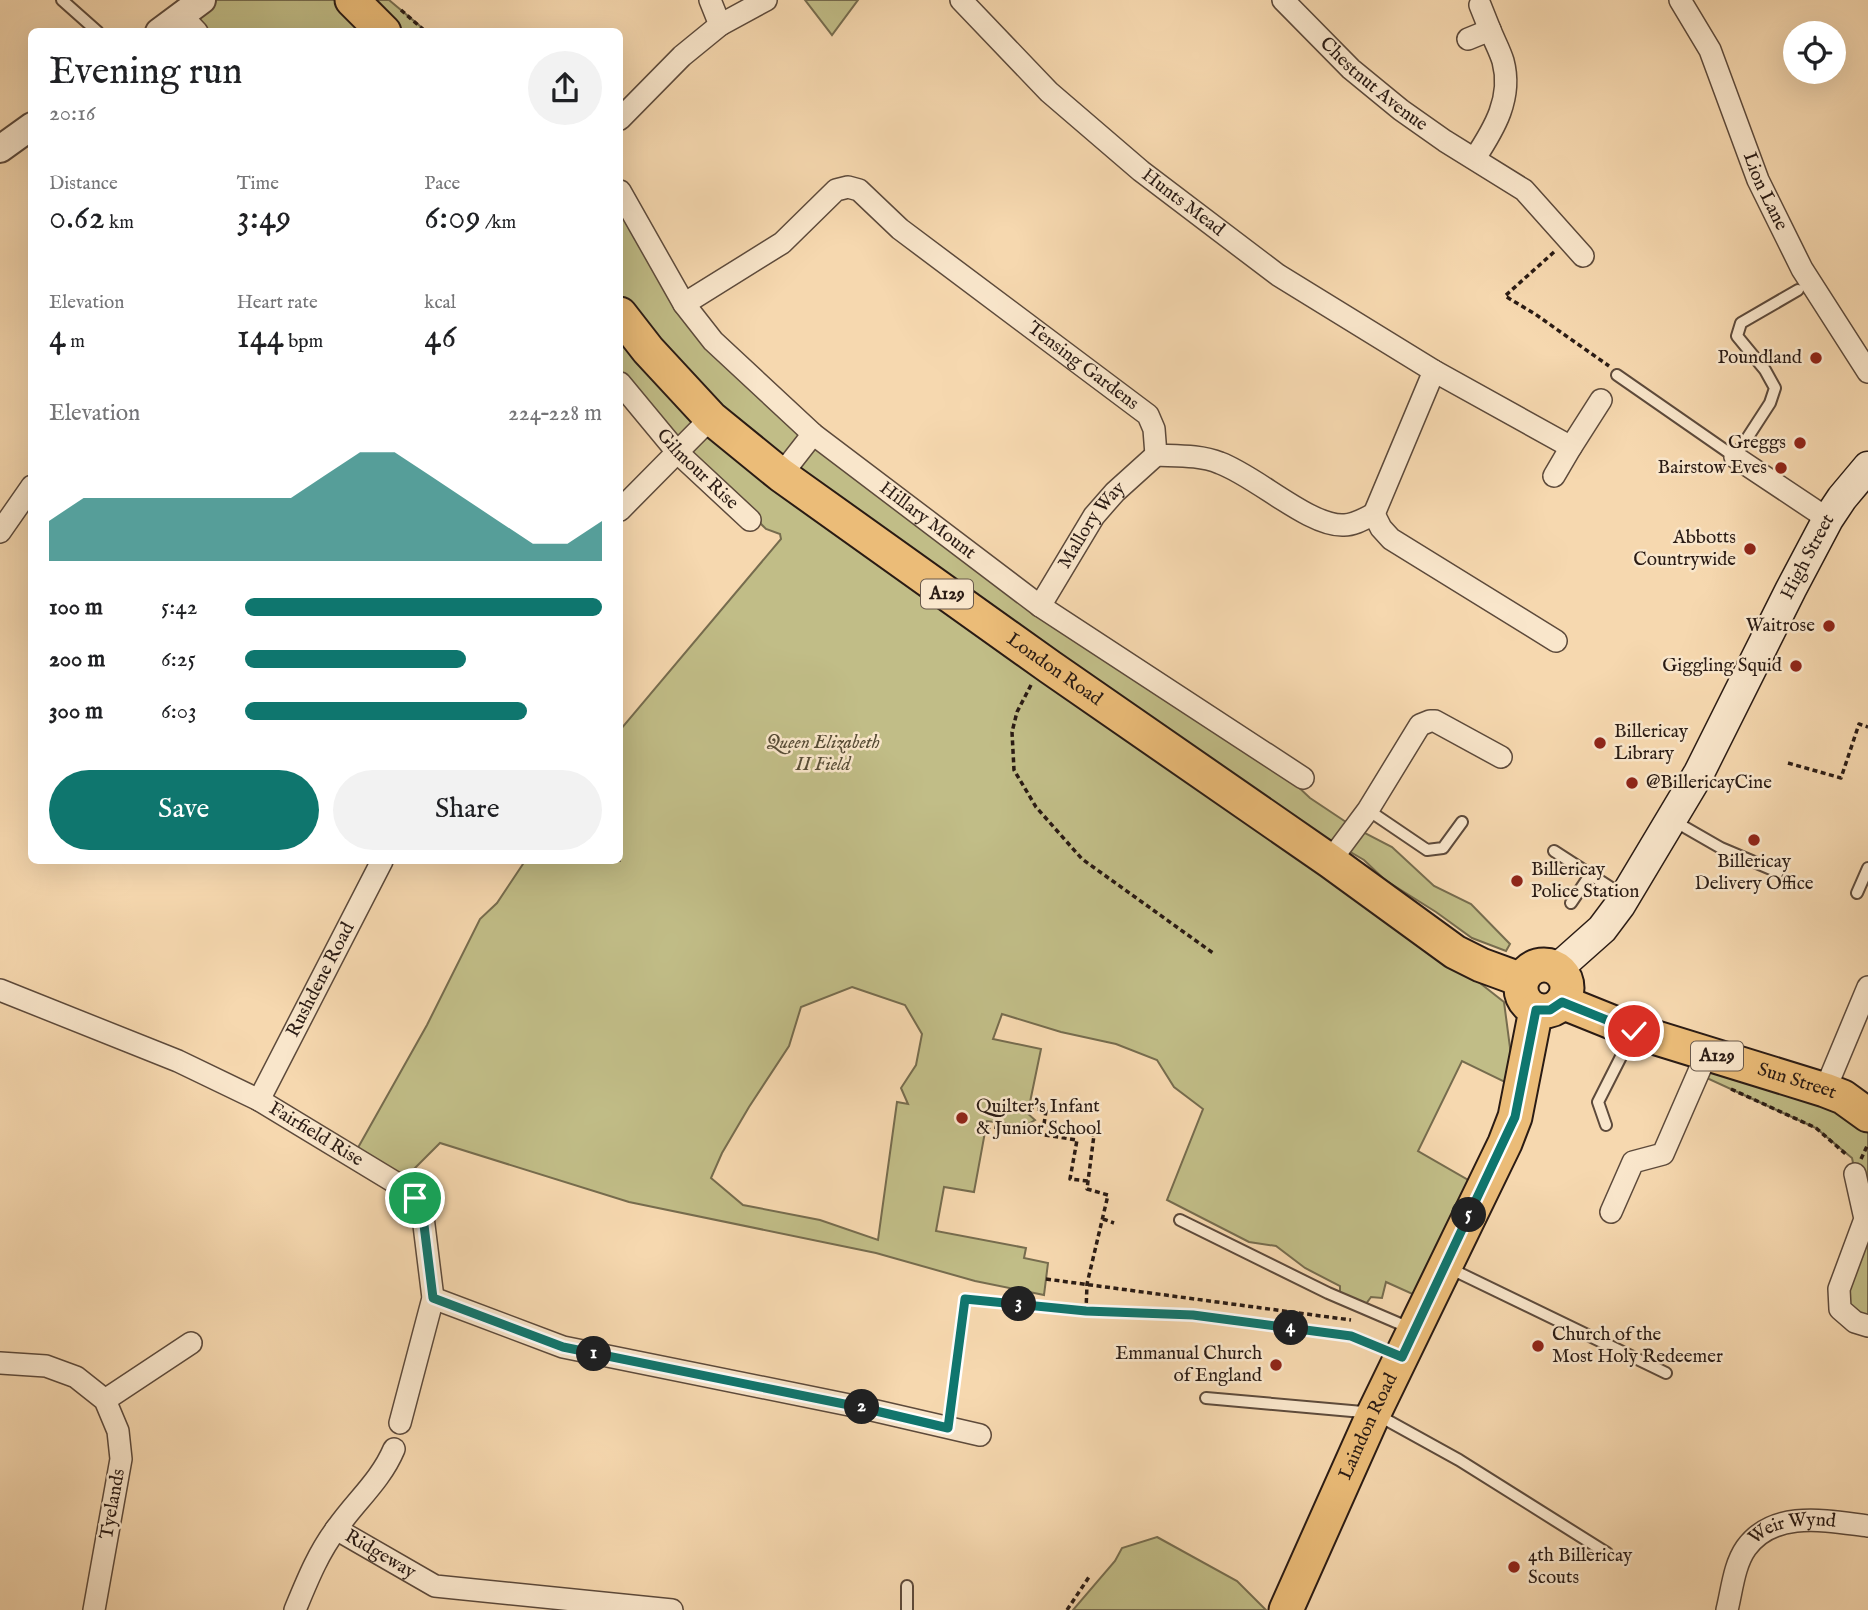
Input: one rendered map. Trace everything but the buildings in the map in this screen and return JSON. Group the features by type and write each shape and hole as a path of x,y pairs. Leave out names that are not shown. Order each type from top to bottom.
{"main road":[{"path":"352,0 391,20"},
{"name":"London Road","path":"623,318 648,350 711,418 781,475 1455,952 1481,965 1522,979"},
{"name":"High Street","path":"1557,970 1602,929 1624,897 1720,733 1828,519 1868,467"},
{"path":"1545,965 1557,970 1566,983 1566,992 1549,1006 1524,1001 1522,979 1528,971 1545,965"},
{"name":"Sun Street","path":"1549,1006 1634,1031 1702,1063 1825,1090 1843,1097 1868,1115"},
{"name":"Laindon Road","path":"1286,1610 1374,1413 1515,1117 1549,1006"}],"street":[{"path":"710,0 720,25"},
{"path":"623,116 673,64 720,25 766,0"},
{"name":"Hunts Mead","path":"961,0 1049,92 1141,171 1278,275 1434,371 1571,447"},
{"name":"Chestnut Avenue","path":"1283,0 1351,69 1445,141 1524,190 1583,256"},
{"name":"Lion Lane","path":"1680,0 1710,50 1758,180 1805,274 1868,372"},
{"path":"1475,158 1498,124 1505,94 1504,62 1480,5"},
{"path":"167,28 194,15"},
{"path":"1468,39 1490,30"},
{"path":"0,149 28,129"},
{"name":"Tensing Gardens","path":"684,304 782,243 836,190 848,187 859,190 920,244 1138,405 1148,415 1154,429 1156,455"},
{"name":"Hillary Mount","path":"623,196 684,304 713,341 813,434 1040,606 1303,778"},
{"path":"1156,455 1199,457 1218,462 1250,478 1315,519 1329,524 1345,525 1374,514 1434,371"},
{"name":"Gilmour Rise","path":"623,387 678,453 750,520"},
{"path":"1555,476 1601,400"},
{"path":"623,507 711,418"},
{"path":"781,475 813,434"},
{"name":"Mallory Way","path":"1040,606 1094,516 1115,492 1156,455"},
{"path":"1735,457 1828,519"},
{"path":"0,532 28,491"},
{"path":"16,507 28,518"},
{"path":"1374,514 1391,539 1556,641"},
{"path":"1330,861 1368,810 1420,725 1435,722 1501,757"},
{"name":"Rushdene Road","path":"259,1100 380,864"},
{"path":"1825,1090 1868,987"},
{"name":"Fairfield Rise","path":"0,990 167,1056 259,1100 396,1183 415,1198 423,1217 433,1298 400,1423"},
{"path":"1611,1212 1633,1162 1664,1154 1702,1063"},
{"path":"1855,1174 1865,1219 1839,1289 1840,1309 1855,1322 1868,1326"},
{"path":"433,1298 563,1347 859,1407 980,1435"},
{"path":"105,1400 191,1343"},
{"name":"Tyelands","path":"0,1363 46,1366 76,1377 105,1400 118,1431 121,1459 94,1610"},
{"path":"295,1610 313,1566 336,1529 380,1476 394,1449"},
{"name":"Weir Wynd","path":"1727,1610 1737,1569 1746,1547 1778,1523 1808,1520 1868,1526"},
{"name":"Ridgeway","path":"336,1529 435,1586 602,1606 672,1610"}],"lane":[{"path":"62,0 94,28"},
{"path":"1617,375 1735,457 1770,403 1775,388 1765,370 1737,336 1741,323 1798,290"},
{"path":"1368,810 1427,850 1443,848 1462,822"},
{"path":"1671,820 1721,848 1778,872"},
{"path":"1554,852 1624,897"},
{"path":"1857,893 1868,868"},
{"path":"1571,904 1590,875"},
{"path":"1606,1125 1599,1098 1634,1031"},
{"path":"1180,1220 1328,1293 1408,1344"},
{"path":"1444,1265 1665,1373"},
{"path":"1206,1398 1374,1413 1459,1460 1607,1553"},
{"path":"907,1586 907,1610"}],"path":[{"path":"391,20 414,28"},
{"path":"1568,238 1504,296 1607,364 1617,375"},
{"path":"1050,667 1033,681 1017,712 1012,732 1014,770 1036,807 1082,859 1213,953"},
{"path":"1788,763 1841,778 1859,724 1868,727"},
{"path":"1702,1063 1816,1128 1852,1158 1855,1174"},
{"path":"1029,1107 1046,1111 1044,1124 1094,1135 1087,1189 1108,1195 1087,1284 1086,1311"},
{"path":"986,1126 1077,1140 1070,1179 1088,1181"},
{"path":"1102,1219 1114,1223"},
{"path":"1046,1279 1358,1321"},
{"path":"948,1428 965,1299 1086,1311 1193,1315 1408,1344"},
{"path":"1068,1610 1090,1577"}],"green space":[{"path":"202,0 352,0 381,28 194,28 181,15"},
{"path":"361,0 389,0 422,28 389,28"},
{"path":"805,0 858,0 832,35"},
{"name":"Queen Elizabeth II Field","path":"623,196 684,304 813,434 1277,767 1310,798 1355,828 1392,847 1434,886 1471,904 1510,944 1506,951 1472,938 1385,880 1364,860 1304,825 1302,843 1504,1002 1511,1055 1511,1085 1462,1061 1418,1151 1482,1188 1428,1301 1386,1282 1382,1298 1371,1297 1363,1308 1340,1298 1340,1286 1305,1268 1276,1246 1249,1242 1167,1200 1203,1109 1174,1087 1157,1060 1116,1044 1061,1032 1002,1014 993,1039 1041,1049 1029,1107 1018,1105 1035,1120 1025,1126 987,1121 974,1192 944,1187 936,1231 1026,1248 1024,1258 1048,1263 1044,1295 975,1281 876,1253 629,1202 440,1143 396,1183 355,1153 427,1025 480,919 497,903 523,864 623,864 623,726 781,539 780,534 766,529 623,386 623,317 720,414 623,300","holes":["852,987 905,1005 922,1034 916,1065 901,1088 908,1104 897,1102 878,1240 820,1220 743,1205 711,1178 749,1107 789,1046 801,1007"]},
{"path":"1701,1067 1824,1102 1868,1131 1868,1326 1840,1309 1865,1219 1852,1158 1816,1128 1698,1074"},
{"path":"1157,1537 1237,1581 1266,1610 1073,1610 1115,1561 1122,1548"}],"place":[{"name":"Poundland","path":"1816,358"},
{"name":"Greggs","path":"1800,443"},
{"name":"Bairstow Eves","path":"1781,468"},
{"name":"Abbotts Countrywide","path":"1750,549"},
{"name":"Waitrose","path":"1829,626"},
{"name":"Giggling Squid","path":"1796,666"},
{"name":"Billericay Library","path":"1600,743"},
{"name":"@BillericayCine","path":"1632,783"},
{"name":"Billericay Delivery Office","path":"1754,840"},
{"name":"Billericay Police Station","path":"1517,881"},
{"name":"Quilter's Infant & Junior School","path":"962,1118"},
{"name":"Church of the Most Holy Redeemer","path":"1538,1346"},
{"name":"Emmanual Church of England","path":"1276,1365"},
{"name":"4th Billericay Scouts","path":"1514,1567"}],"route":[{"path":"415,1198 423,1217 433,1298 563,1347 859,1407 948,1428 965,1299 1086,1311 1193,1315 1351,1336 1402,1357 1505,1143 1515,1117 1536,1010 1550,1010 1562,1002 1634,1031"}]}
